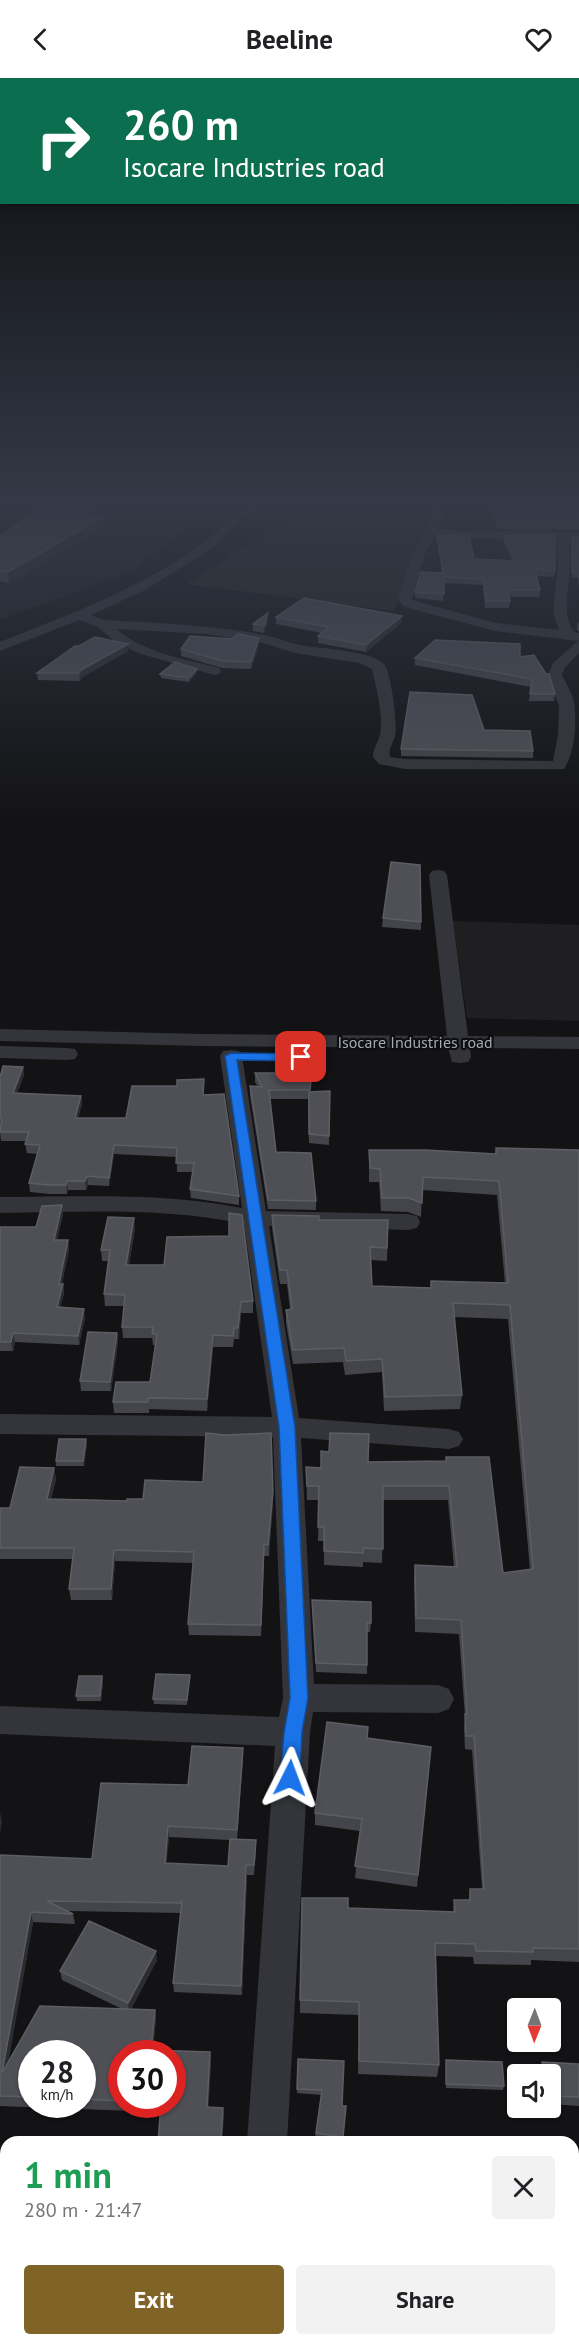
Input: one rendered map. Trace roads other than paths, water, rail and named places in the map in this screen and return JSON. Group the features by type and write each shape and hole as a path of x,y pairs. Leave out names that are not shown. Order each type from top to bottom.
{"street":[{"path":"0,647 96,608"},
{"path":"424,608 495,627 573,635"},
{"path":"561,608 563,628 573,635"},
{"path":"79,616 103,624 207,630 266,639 295,649 362,659 374,663 379,668 386,702 388,734 381,750 381,757 385,761 405,764 558,766 561,763 565,739 566,702 555,675 558,666 579,645"},
{"path":"103,624 119,639 135,646 171,660 214,671"},
{"path":"438,875 460,1050"},
{"name":"Isocare Industries road","path":"0,1035 460,1050 579,1060"},
{"name":"Isocare Industries road","path":"0,1052 231,1056 460,1050 579,1043"},
{"path":"231,1056 287,1427 296,1715 267,2136"},
{"path":"0,1205 149,1204 210,1209 255,1218 408,1222"},
{"path":"0,1424 287,1427 449,1439"},
{"path":"0,1720 296,1715 438,1699"}]}
